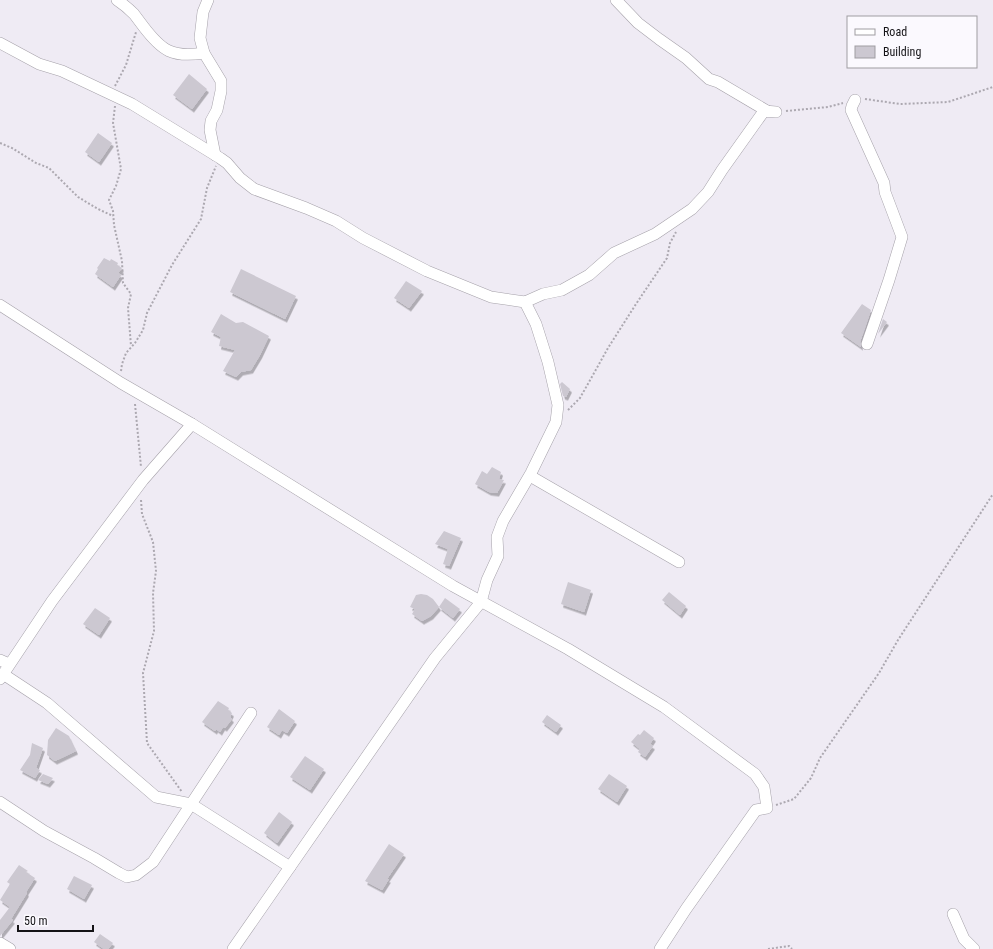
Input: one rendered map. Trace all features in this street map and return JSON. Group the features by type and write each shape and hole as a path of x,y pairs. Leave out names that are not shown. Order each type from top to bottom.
{"street":[{"path":"117,0 128,8 163,49 174,53 189,55 204,53"},
{"path":"208,0 203,12 200,38 204,53 221,81 221,91 217,110 210,121 210,130 218,156"},
{"path":"616,0 638,23 686,58 709,79 718,82 772,112"},
{"path":"0,43 39,64 62,71 132,104 218,156 227,163 240,178 254,188 336,221 363,238 427,272 491,297 525,302 543,294 562,290 582,279 614,254 655,234 692,209 708,192 764,111 772,112"},
{"path":"855,100 851,110 884,183 885,192 902,237 867,344"},
{"path":"233,949 435,658 481,602 487,580 498,556 497,537 503,521 530,476 556,422 558,405 548,362 536,324 525,302"},
{"path":"0,305 121,383 192,424 453,586 476,597 481,602 568,649 664,707 755,774 764,787 767,808 756,810 686,909 660,949"},
{"path":"192,424 142,482 5,662 1,677 47,703 156,797 191,804 290,867"},
{"path":"530,476 679,562"},
{"path":"0,802 44,831 119,873 127,877 136,875 153,862 251,713"},
{"path":"953,914 964,939 974,949"},
{"path":"0,943 10,949"}],"path":[{"path":"132,346 128,308 131,294 122,282 122,261 109,200 116,186 121,169 113,123 113,95 126,65 140,22"},
{"path":"772,112 828,107 861,99 900,104 948,102 993,87"},
{"path":"0,143 12,148 36,163 49,168 78,197 113,216"},
{"path":"121,383 122,364 126,353 143,330 147,313 172,264 201,219 207,188 218,156"},
{"path":"556,422 580,398 608,348 667,258 670,243 685,214"},
{"path":"132,388 137,409 142,482 142,514 153,542 156,571 153,593 154,631 143,673 147,743 191,804"},
{"path":"767,808 794,799 811,778 820,758 879,673 898,640 993,494"},
{"path":"768,949 789,946 792,949"}],"building":[{"path":"189,74 207,89 192,109 173,95"},
{"path":"98,133 112,143 99,162 85,152"},
{"path":"104,258 110,261 111,259 118,263 117,265 122,268 118,273 121,275 113,287 95,274"},
{"path":"241,269 296,296 285,319 230,292"},
{"path":"406,281 422,291 409,308 394,298"},
{"path":"862,304 871,310 860,342 861,347 841,333"},
{"path":"221,314 236,323 243,322 269,336 251,370 241,372 236,377 223,371 235,350 219,346 221,337 211,332"},
{"path":"883,319 887,322 878,334"},
{"path":"562,382 570,389 566,397 563,396 560,384"},
{"path":"492,467 501,472 499,479 504,480 497,493 489,492 475,484 482,471 487,474"},
{"path":"444,531 461,538 449,566 443,564 448,549 435,544"},
{"path":"568,582 591,590 584,612 561,604"},
{"path":"669,592 686,606 680,615 662,600"},
{"path":"416,595 427,595 433,599 439,607 431,616 422,621 412,614 415,609 410,607"},
{"path":"445,598 460,609 453,618 439,607"},
{"path":"95,608 110,618 99,635 83,624"},
{"path":"218,701 229,708 228,710 232,713 230,717 232,719 220,732 216,729 215,731 202,722"},
{"path":"279,709 295,721 287,733 282,730 279,735 267,727"},
{"path":"547,715 561,725 556,732 542,722"},
{"path":"56,728 69,736 76,751 55,761 47,755 48,740"},
{"path":"644,730 654,738 650,744 653,746 645,757 638,752 640,749 631,742"},
{"path":"32,743 43,748 36,768 40,770 35,778 20,770 30,755"},
{"path":"305,756 324,769 310,790 290,777"},
{"path":"43,774 53,778 48,784 38,780"},
{"path":"609,774 627,786 617,802 598,789"},
{"path":"279,812 292,822 277,843 264,833"},
{"path":"389,844 404,854 387,879 389,879 382,890 365,881"},
{"path":"19,865 35,878 11,919 13,920 0,936 0,920 10,907 0,900 10,884 7,882"},
{"path":"74,876 92,885 84,899 67,889"},
{"path":"100,934 113,943 108,949 104,949 94,942"}]}
